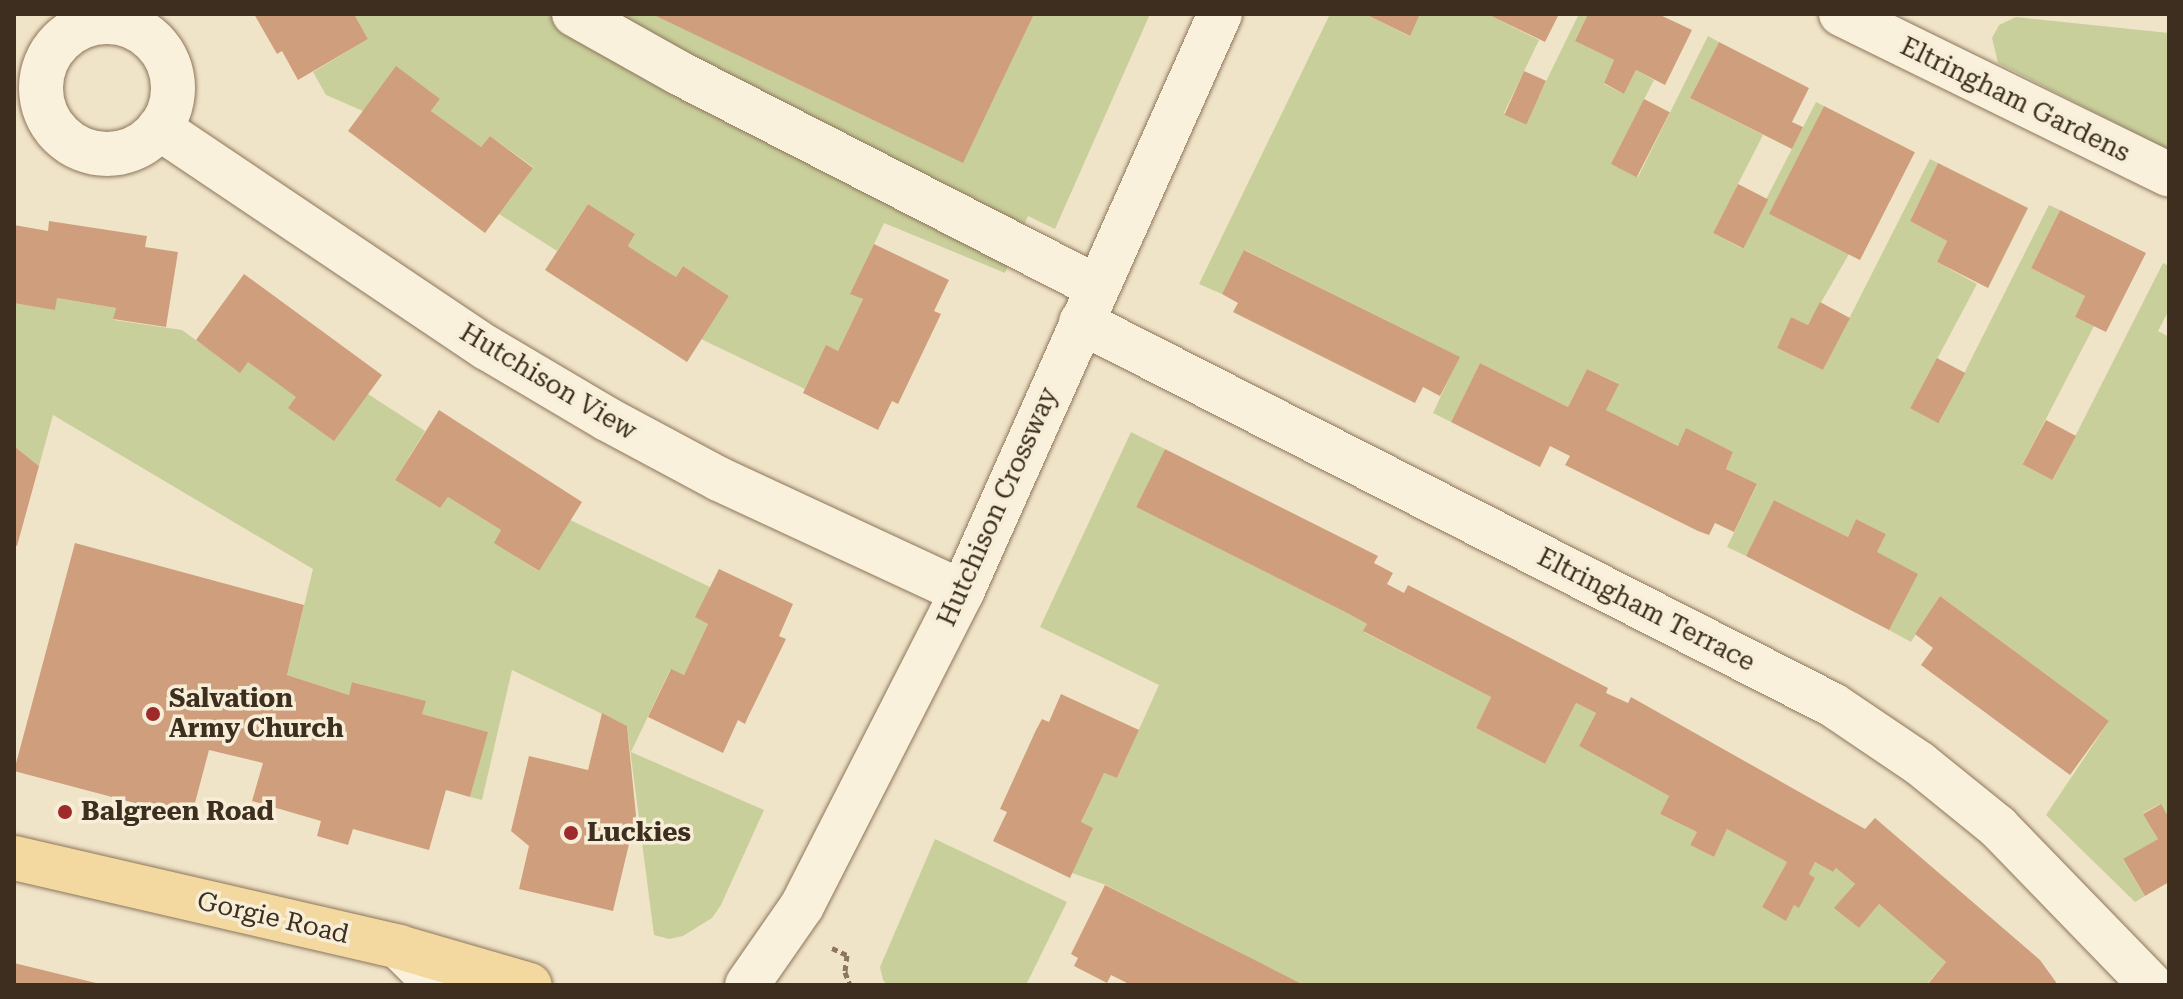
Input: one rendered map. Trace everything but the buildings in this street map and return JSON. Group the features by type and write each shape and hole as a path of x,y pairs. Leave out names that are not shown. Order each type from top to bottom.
{"main road":[{"name":"Gorgie Road","path":"14,858 399,947 530,985"}],"street":[{"name":"Eltringham Terrace","path":"574,14 1089,304 1833,705 1919,763 1998,827 2151,985"},
{"name":"Hutchison Crossway","path":"747,985 802,906 962,592 1220,14"},
{"name":"Eltringham Gardens","path":"1862,17 2169,175"},
{"name":"Hutchison View","path":"159,128 487,348 607,419 719,479 962,592"},
{"path":"399,947 437,985"}],"green space":[{"path":"354,14 1150,14 1055,229 1028,216 1005,273 884,223 851,293 863,299 838,351 826,346 805,389 701,339 729,296 683,266 676,277 652,262 628,246 635,234 588,204 557,251 499,214 533,167 490,136 481,147 431,111 440,99 363,111 326,95 313,72 368,39"},
{"path":"1330,14 1365,14 1409,36 1420,14 1487,14 1539,40 1504,113 1525,124 1579,14 1588,14 1575,41 1614,60 1604,84 1624,94 1636,70 1654,80 1611,164 1638,177 1708,36 1719,42 1690,98 1763,135 1713,233 1741,248 1816,102 1824,106 1771,213 1849,254 1808,325 1791,317 1777,348 1823,370 1930,159 1938,163 1910,221 1947,241 1937,262 1977,284 1911,408 1940,421 2049,205 2060,210 2031,268 2085,296 2075,317 2094,326 2023,463 2053,480 2163,263 2169,266 2169,310 2158,331 2169,337 2169,818 2160,804 2143,813 2158,839 2123,860 2145,896 2135,902 2046,815 2109,721 1940,596 1911,642 1889,630 1877,552 1886,534 1856,519 1848,537 1774,500 1746,556 1727,547 1757,485 1726,469 1733,452 1687,429 1678,446 1606,410 1618,383 1587,369 1568,407 1480,363 1451,422 1433,413 1459,357 1245,250 1222,294 1199,284"},
{"path":"2016,17 2169,33 2169,150 1998,63 1992,38 1999,25"},
{"path":"57,298 116,308 114,320 182,330 240,372 248,362 368,394 425,431 395,480 440,508 448,497 501,530 495,543 538,571 570,520 710,587 708,624 684,675 670,670 631,752 764,810 721,905 712,918 683,936 669,939 654,935 627,726 512,670 482,800 470,797 487,732 422,714 425,701 353,682 349,695 287,675 313,569 53,415 39,466 14,446 14,303"},
{"path":"1131,432 1165,449 1136,507 1349,614 1367,624 1364,632 1491,697 1476,728 1545,764 1576,703 1596,713 1579,746 1669,796 1660,814 1697,832 1690,845 1714,857 1727,829 1787,862 1762,907 1786,920 1794,905 1799,907 1815,878 1809,874 1815,862 1833,872 1836,868 1855,884 1835,908 1859,928 1879,904 1946,962 1926,985 1304,985 1106,885 1072,873 1081,822 1104,773 1117,778 1159,685 1040,627"},
{"path":"935,839 1067,902 1026,985 887,985 883,980 880,967"}],"place":[{"name":"Salvation Army Church","path":"153,714"},
{"name":"Balgreen Road","path":"65,812"},
{"name":"Luckies","path":"571,833"}]}
